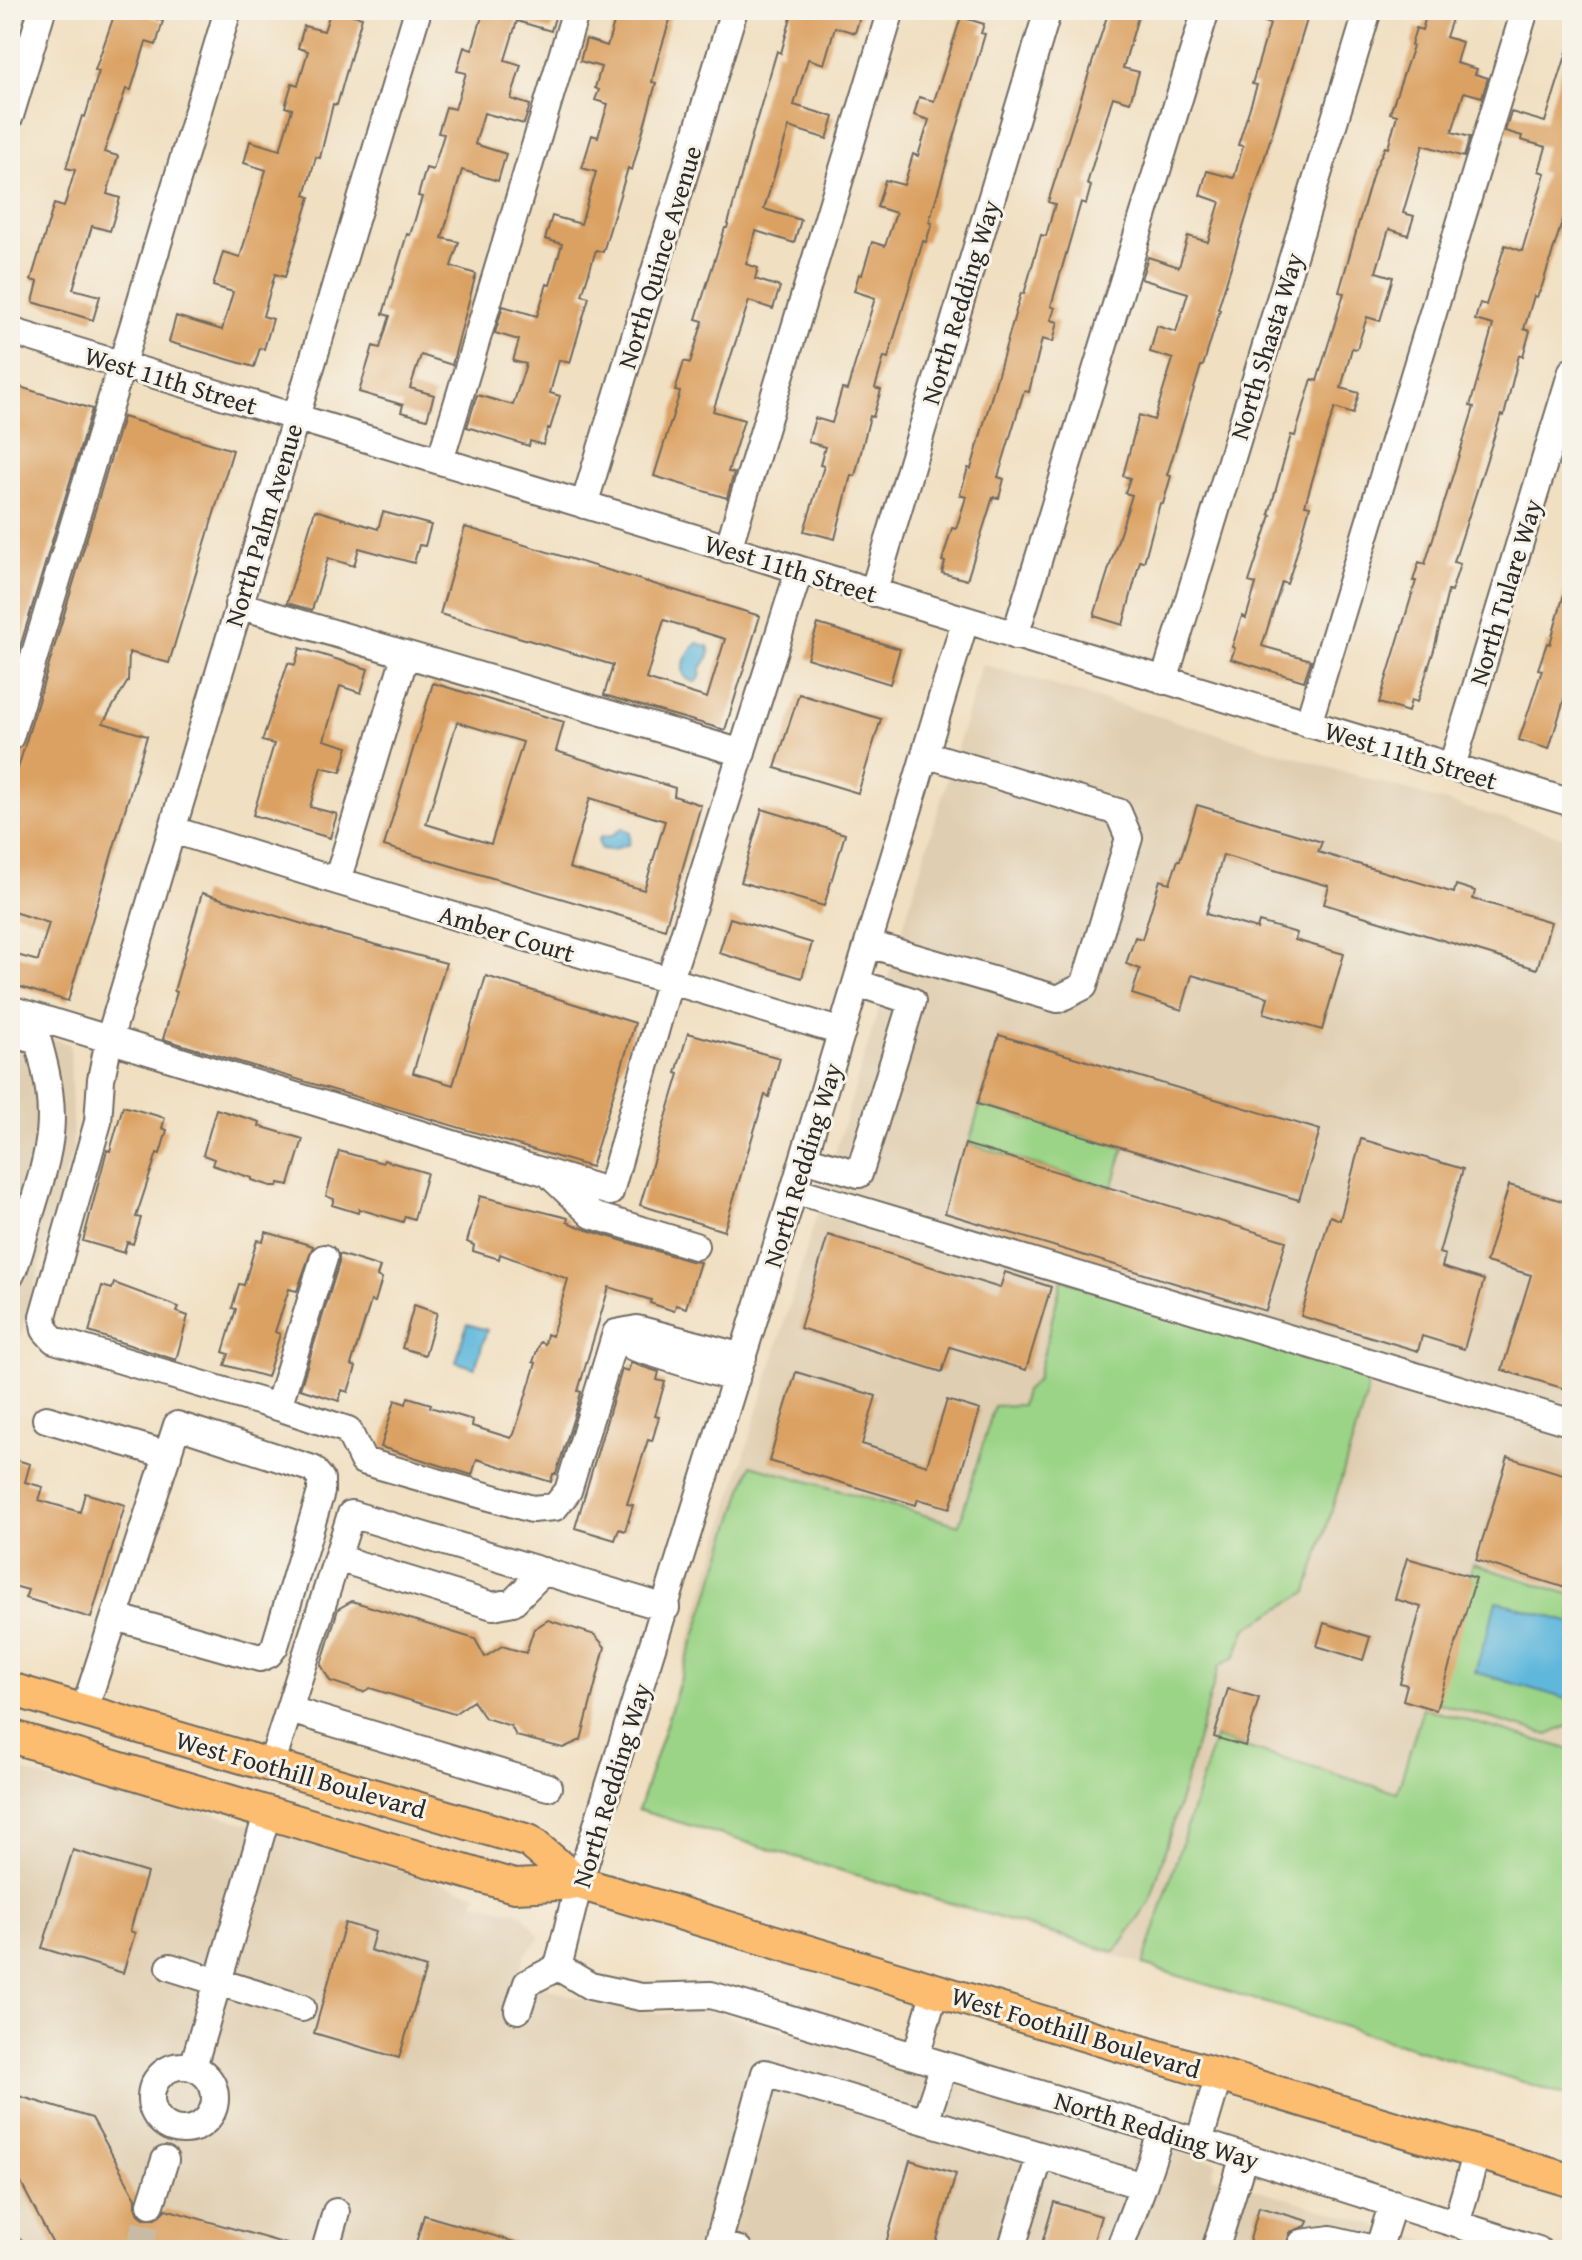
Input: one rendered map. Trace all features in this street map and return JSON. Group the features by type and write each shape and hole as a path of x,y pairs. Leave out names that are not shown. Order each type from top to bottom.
{"main road":[{"name":"West Foothill Boulevard","path":"10,1689 529,1841 579,1883"},
{"name":"West Foothill Boulevard","path":"10,1736 514,1886 579,1883 1572,2181"}],"street":[{"path":"10,116 42,10"},
{"path":"10,737 228,10"},
{"name":"North Palm Avenue","path":"278,1407 54,1340 45,1330 43,1316 98,1122 101,1079 109,1040 418,10"},
{"path":"440,461 576,10"},
{"name":"North Quince Avenue","path":"584,505 734,10"},
{"path":"728,549 891,10"},
{"name":"North Redding Way","path":"873,593 1048,10"},
{"path":"1015,636 1206,10"},
{"name":"North Shasta Way","path":"1164,681 1368,10"},
{"path":"1308,724 1525,10"},
{"name":"West 11th Street","path":"10,331 1572,803"},
{"name":"North Tulare Way","path":"1452,766 1572,371"},
{"path":"10,1009 610,1192 669,982 799,571"},
{"path":"238,605 742,753"},
{"name":"North Redding Way","path":"965,621 740,1368 579,1883 558,1967 590,1986 641,1997 711,1995 1162,2130 1538,2250"},
{"path":"337,881 405,656"},
{"path":"868,944 1058,999 1084,986 1120,868 1129,838 1118,812 925,754"},
{"name":"Amber Court","path":"173,830 842,1032"},
{"path":"804,1158 859,1174 912,1001 857,983"},
{"path":"10,1033 38,1041 47,1073 53,1117 50,1150 10,1276"},
{"path":"547,1172 592,1215 695,1246"},
{"path":"794,1190 1572,1423"},
{"path":"324,1258 278,1407 348,1430 363,1461 532,1509 555,1507 568,1491 616,1333 637,1329 740,1368"},
{"path":"46,1419 168,1455"},
{"path":"84,1711 177,1425 313,1469 321,1479 321,1492 275,1646 269,1654 260,1658 115,1617"},
{"path":"271,1766 351,1514 666,1608"},
{"path":"337,1558 493,1606 513,1602 544,1571"},
{"path":"290,1710 548,1787"},
{"path":"193,2067 268,1811"},
{"path":"170,1967 302,2008"},
{"path":"518,2010 527,1983 558,1967"},
{"path":"916,2056 935,1990"},
{"path":"925,2121 944,2065"},
{"path":"739,2250 718,2244 765,2073 1143,2186"},
{"path":"1199,2142 1219,2075"},
{"path":"1119,2250 1162,2130"},
{"path":"1456,2224 1477,2152"},
{"path":"1011,2250 1040,2156"},
{"path":"1215,2250 1244,2156"},
{"path":"151,2204 165,2160"},
{"path":"1301,2250 1302,2243 1378,2250 1393,2203"},
{"path":"325,2250 336,2212"}],"shaded area":[{"path":"982,664 1572,839 1572,2096 638,1810"},
{"path":"10,1026 70,1044 73,1150 10,1373"},
{"path":"10,1767 68,1785 166,1799 478,1894 474,1902 522,1913 540,1937 525,1955 517,1980 607,2006 663,2014 692,2009 717,2012 1216,2162 1212,2176 1459,2250 10,2250"}],"green space":[{"path":"980,1105 1124,1148 1112,1188 969,1144"},
{"path":"1062,1279 1369,1372 1366,1397 1307,1592 1247,1628 1235,1657 1219,1666 1150,1902 1115,1952 638,1810 751,1465 959,1525 994,1406 1021,1405 1025,1391 1037,1380"},
{"path":"1473,1564 1572,1595 1572,1724 1548,1735 1435,1702"},
{"path":"1423,1708 1572,1750 1572,2097 1143,1965 1215,1738 1397,1793"}],"water":[{"path":"697,643 708,646 709,656 701,669 700,678 695,682 688,680 683,671 689,653"},
{"path":"622,828 630,832 629,844 612,850 601,849 598,840 601,837 611,836"},
{"path":"467,1324 487,1330 475,1368 456,1362"},
{"path":"1497,1601 1572,1623 1570,1700 1475,1672"}],"building":[{"path":"116,10 152,10 150,17 163,21 156,45 146,42 131,90 126,89 104,152 118,156 107,194 120,198 110,231 92,226 73,289 100,296 93,320 33,302 38,282 31,280 54,204 64,207 75,170 66,168 82,116 85,117 99,71 95,70"},
{"path":"331,10 362,17 337,105 333,104 320,158 316,157 305,195 310,197 285,277 275,274 263,316 273,319 264,349 260,348 254,367 169,342 176,316 222,330 233,292 213,286 223,252 240,257 266,170 244,163 250,141 280,150 292,109 285,107 292,83 298,85 308,51 298,48 304,26 324,31"},
{"path":"484,10 557,10 551,31 517,21 505,60 521,65 511,99 530,105 524,124 484,113 475,144 506,154 498,181 462,170 442,238 459,242 451,266 476,274 452,365 421,355 410,388 434,395 427,419 401,412 403,405 359,392 373,346 380,348 390,316 383,314 407,234 410,235 422,197 418,196 426,168 433,170 444,134 438,133 446,107 455,109 466,73 457,71 464,47 472,50"},
{"path":"618,10 673,10 656,65 652,82 656,83 632,170 628,168 603,252 596,250 582,295 589,297 570,363 559,360 550,393 560,396 550,429 543,445 530,441 529,446 467,427 477,395 513,405 526,364 513,361 519,340 495,333 503,306 537,316 562,244 545,239 552,216 581,224 596,172 582,168 592,135 598,137 608,104 595,100 601,67 580,61 586,39 607,46"},
{"path":"793,10 852,10 861,13 855,33 835,27 824,64 808,59 794,105 834,117 827,139 789,127 764,209 801,220 794,243 756,231 746,264 758,268 755,279 780,287 773,309 749,301 713,411 744,420 728,472 734,473 727,498 654,476 680,392 675,391 684,361 690,363 703,321 696,319 727,228 777,51 781,53"},
{"path":"1109,10 1140,10 1123,68 1139,72 1130,102 1113,97 1087,184 1091,186 1086,204 1081,202 1051,306 1055,308 1051,320 1058,322 1053,342 1042,339 1029,392 1024,391 998,477 1004,479 999,498 993,497 967,580 942,573 945,562 942,561 966,497 960,495 968,468 971,469 1021,293 1024,294 1041,235 1046,236 1055,204 1048,202"},
{"path":"1239,10 1310,10 1167,475 1171,476 1163,504 1160,503 1144,562 1140,561 1123,625 1094,616 1132,495 1125,493 1130,478 1123,476 1139,415 1154,420 1173,359 1150,352 1157,326 1176,332 1188,293 1141,279 1148,257 1179,267 1188,236 1208,242 1220,202 1200,195 1207,171 1234,178 1243,146 1238,145 1257,85 1252,84 1270,24 1239,14"},
{"path":"1428,10 1455,10 1446,37 1462,42 1456,63 1477,69 1475,74 1488,78 1482,97 1464,92 1452,132 1470,137 1464,157 1423,145 1403,213 1414,216 1408,235 1389,229 1376,272 1393,277 1380,321 1367,317 1357,349 1352,348 1341,388 1359,393 1353,414 1335,408 1305,505 1310,506 1293,566 1287,584 1282,582 1262,646 1311,660 1304,681 1231,659 1235,648 1232,647 1242,616 1246,618 1256,584 1249,582 1271,515 1291,435 1295,436 1312,379 1317,381 1344,293 1339,292 1373,173 1385,147 1388,148 1397,115 1390,113 1416,28 1422,30"},
{"path":"961,17 984,24 981,33 985,34 929,222 932,223 926,242 923,241 888,358 884,357 875,388 881,390 873,417 870,416 855,476 851,475 835,539 804,531 824,466 820,465 825,447 808,442 815,418 832,423 842,389 847,390 875,298 854,291 872,242 885,246 896,213 877,207 885,180 904,185 913,154 918,156 929,120 914,115 919,97 934,101"},
{"path":"1568,49 1572,50 1572,190 1542,286 1537,297 1534,296 1524,329 1530,331 1523,356 1519,355 1504,416 1501,415 1454,562 1460,564 1451,592 1448,591 1434,650 1417,702 1411,700 1408,712 1379,703 1419,562 1425,564 1474,407 1470,406 1493,325 1475,320 1480,303 1486,305 1505,245 1522,251 1545,173 1539,171 1546,147 1521,140 1522,136 1505,131 1511,112 1545,122"},
{"path":"10,384 92,409 13,670 10,669"},
{"path":"123,417 233,450 169,663 129,652 128,681 103,723 147,736 68,1001 10,984 10,953 38,961 49,923 10,911 10,795"},
{"path":"315,510 378,529 383,512 431,525 425,546 419,545 414,563 359,548 354,566 328,558 312,610 287,603"},
{"path":"465,527 760,616 725,730 604,695 613,665 440,614","holes":["664,620 725,639 707,698 646,679"]},
{"path":"1567,583 1572,584 1572,691 1567,690 1549,749 1519,740 1542,670 1538,669 1547,643 1550,644"},
{"path":"818,624 900,649 890,684 807,658"},
{"path":"300,648 368,669 361,693 340,686 324,740 348,747 341,772 321,767 310,807 337,814 330,838 253,815 274,744 262,741 288,663 295,665"},
{"path":"433,683 564,722 556,751 675,788 674,796 701,805 665,929 384,846","holes":["457,722 523,742 491,844 426,824","590,798 665,821 644,890 569,868"]},
{"path":"799,694 881,719 858,793 775,768"},
{"path":"1197,805 1322,842 1318,852 1454,893 1456,885 1475,891 1473,899 1551,922 1537,969 1324,904 1329,886 1223,855 1206,914 1257,929 1259,922 1297,933 1295,940 1344,954 1322,1030 1264,1013 1268,997 1192,975 1182,1010 1132,994 1140,969 1126,964 1135,937 1142,939 1160,880 1170,883"},
{"path":"762,809 845,834 824,906 741,882"},
{"path":"202,893 332,933 446,963 413,1073 453,1085 486,976 635,1023 591,1167 163,1039"},
{"path":"730,918 812,943 802,978 719,953"},
{"path":"688,1033 780,1058 769,1097 765,1095 724,1231 640,1205"},
{"path":"999,1035 1320,1130 1299,1200 977,1104"},
{"path":"123,1106 165,1118 162,1128 167,1130 136,1217 141,1218 133,1244 127,1242 124,1253 83,1241 107,1150 110,1151"},
{"path":"216,1109 303,1139 289,1185 279,1183 278,1186 271,1186 212,1165 214,1159 203,1155"},
{"path":"1361,1139 1463,1169 1439,1253 1445,1255 1442,1267 1484,1280 1464,1349 1422,1336 1418,1351 1301,1316 1330,1216 1340,1220"},
{"path":"965,1144 1286,1241 1266,1311 945,1213"},
{"path":"339,1151 427,1173 414,1219 405,1216 403,1222 332,1205 334,1199 326,1196"},
{"path":"1509,1185 1572,1204 1572,1391 1502,1370 1531,1275 1486,1262"},
{"path":"480,1196 568,1218 567,1222 587,1230 700,1262 686,1308 676,1305 674,1311 609,1287 578,1391 581,1392 577,1407 551,1482 477,1459 472,1475 381,1447 395,1400 406,1404 408,1397 473,1420 472,1426 511,1438 514,1434 536,1363 533,1362 540,1342 545,1344 547,1334 552,1336 568,1279 500,1254 499,1259 473,1251 474,1245 467,1242"},
{"path":"266,1232 313,1246 297,1291 289,1289 275,1332 280,1334 267,1377 225,1365 229,1354 223,1352 236,1309 232,1308 239,1284 244,1285 257,1240 263,1241"},
{"path":"828,1235 1000,1288 1005,1272 1051,1287 1026,1370 950,1347 942,1372 800,1328"},
{"path":"339,1254 380,1267 377,1276 382,1279 375,1302 371,1301 351,1365 356,1367 348,1392 342,1390 339,1401 300,1389 339,1263"},
{"path":"114,1283 179,1307 177,1312 188,1316 176,1360 89,1332 102,1286 112,1289"},
{"path":"414,1305 437,1313 425,1355 402,1348"},
{"path":"631,1363 659,1372 657,1380 665,1382 655,1416 659,1417 652,1441 648,1440 627,1504 633,1505 625,1531 619,1529 615,1540 575,1528 622,1369 628,1371"},
{"path":"796,1372 876,1396 862,1444 927,1465 947,1400 980,1410 950,1508 918,1499 916,1505 769,1461"},
{"path":"1508,1457 1572,1477 1572,1590 1476,1560"},
{"path":"10,1458 30,1464 25,1482 43,1487 39,1500 80,1512 85,1493 125,1505 91,1618 25,1598 28,1590 10,1585"},
{"path":"1407,1558 1476,1578 1436,1710 1403,1700 1407,1685 1400,1683 1421,1607 1395,1599"},
{"path":"352,1601 475,1639 485,1657 502,1646 526,1653 534,1629 548,1620 595,1635 605,1647 581,1740 563,1748 516,1736 511,1726 485,1718 473,1701 454,1714 370,1688 363,1692 330,1681 321,1665 338,1609"},
{"path":"1324,1623 1370,1637 1363,1660 1317,1646"},
{"path":"1228,1689 1259,1698 1245,1746 1214,1737"},
{"path":"73,1850 147,1873 130,1931 135,1933 123,1973 42,1948"},
{"path":"345,1923 375,1932 370,1950 426,1968 399,2058 314,2033"},
{"path":"19,2096 92,2118 136,2198 135,2207 145,2219 155,2219 166,2209 290,2245 289,2250 56,2250 10,2162 10,2126"},
{"path":"910,2160 956,2174 934,2250 884,2250"},
{"path":"1054,2202 1101,2216 1091,2250 1040,2250"},
{"path":"1259,2207 1308,2221 1306,2226 1290,2232 1285,2250 1247,2250"},
{"path":"424,2215 525,2245 524,2250 414,2250"}],"tunnel":[{"path":"139,2250 151,2204"}]}
